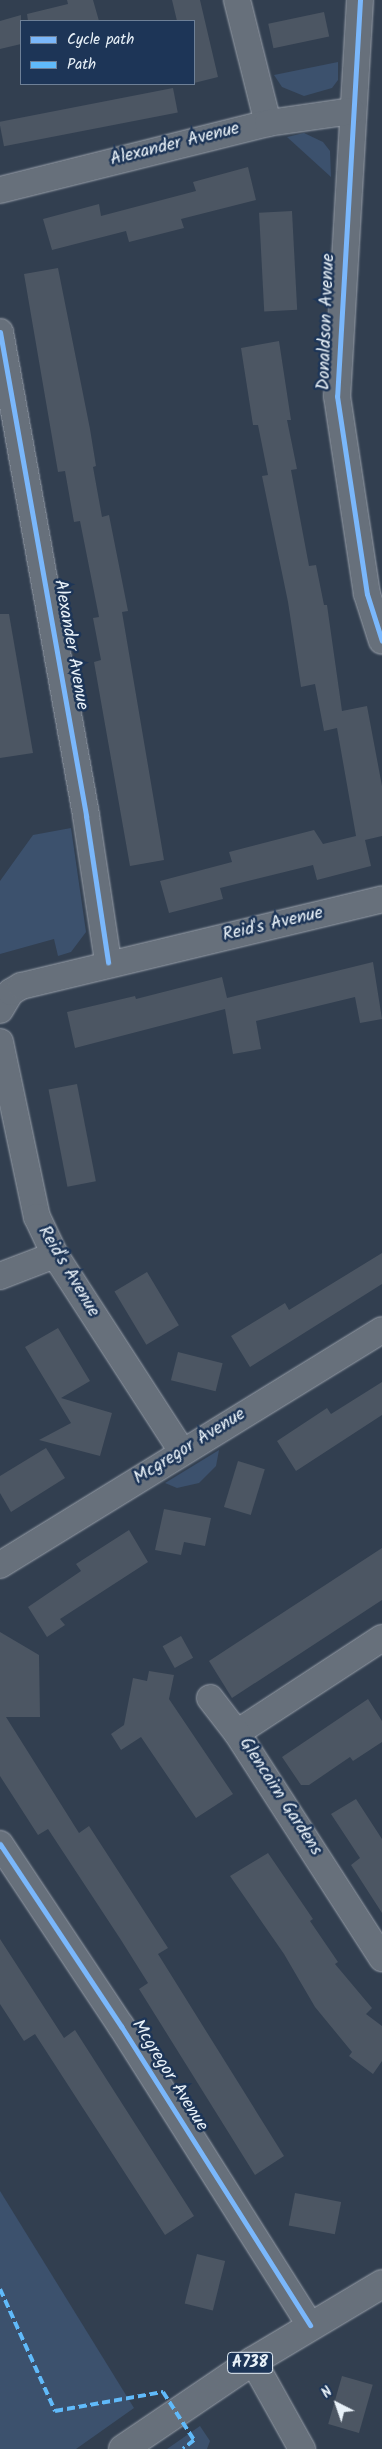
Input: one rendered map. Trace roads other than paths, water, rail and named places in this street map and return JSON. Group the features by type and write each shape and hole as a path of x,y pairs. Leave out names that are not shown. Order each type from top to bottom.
{"main road":[{"name":"A738","path":"123,2449 253,2361 310,2325 382,2284"}],"street":[{"path":"237,0 268,123"},
{"name":"Donaldson Avenue","path":"360,0 351,111 337,396 367,594 382,641"},
{"name":"Alexander Avenue","path":"0,190 268,123 351,111"},
{"name":"Alexander Avenue","path":"0,332 85,806 108,962"},
{"name":"Reid's Avenue","path":"0,1010 11,992 21,986 108,962 382,900"},
{"name":"Reid's Avenue","path":"0,1042 37,1217 55,1255 182,1451"},
{"path":"0,1276 55,1255"},
{"name":"Mcgregor Avenue","path":"0,1565 182,1451 382,1330"},
{"name":"Glencairn Gardens","path":"382,1638 237,1733 382,1958"},
{"path":"210,1698 237,1733"},
{"name":"Mcgregor Avenue","path":"0,1844 121,2026 310,2325"},
{"path":"253,2361 302,2449"}]}
